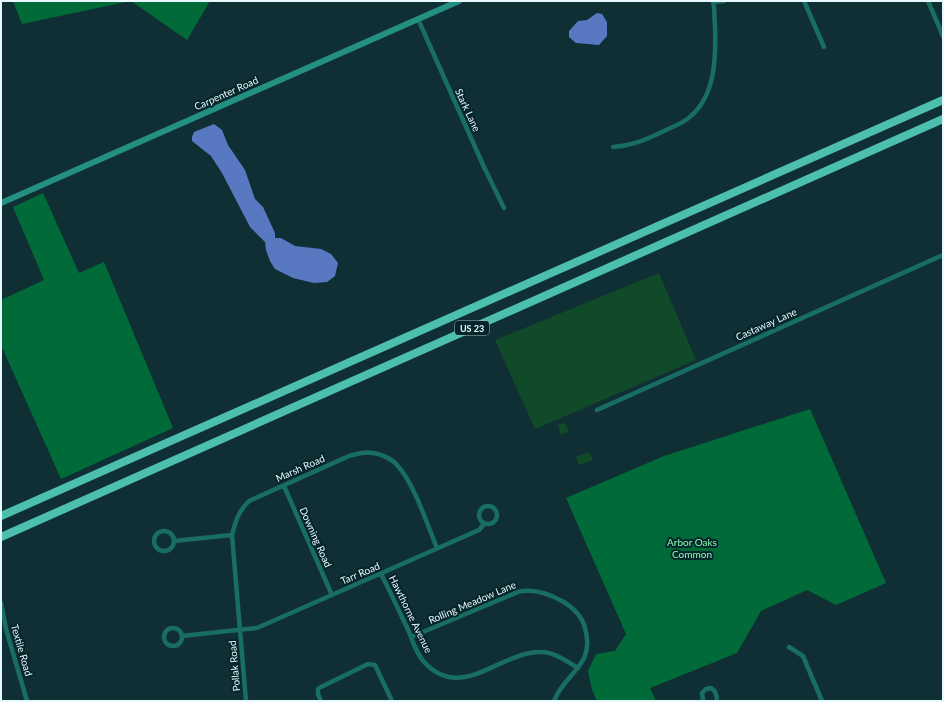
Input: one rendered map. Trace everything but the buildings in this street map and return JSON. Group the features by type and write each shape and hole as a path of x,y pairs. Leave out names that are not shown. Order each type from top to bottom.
{"highway":[{"name":"US 23","path":"1,516 943,100"},
{"name":"US 23","path":"1,537 943,119"}],"main road":[{"name":"Carpenter Road","path":"1,203 459,1"}],"street":[{"path":"613,147 632,145 651,137 690,118 699,108 710,88 714,69 715,42 713,2 724,1"},
{"path":"804,1 824,47"},
{"path":"928,1 943,36"},
{"name":"Stark Lane","path":"418,19 484,168 504,208"},
{"name":"Castaway Lane","path":"597,410 943,255"},
{"name":"Marsh Road","path":"240,630 232,535 236,518 249,501 349,456 359,453 373,452 385,456 396,464 407,478 437,548"},
{"name":"Downing Road","path":"284,486 332,595"},
{"path":"490,506 497,512 498,516 495,522 490,525 484,524 479,517 480,511 484,507 490,506"},
{"name":"Tarr Road","path":"182,636 257,628 479,530 484,524"},
{"path":"161,531 167,531 172,535 174,541 169,549 162,550 155,544 155,538 161,531"},
{"path":"174,541 232,535"},
{"name":"Hawthorne Avenue","path":"381,574 419,655 431,669 440,674 455,679 471,677 524,654 539,652 552,654 578,668"},
{"name":"Rolling Meadow Lane","path":"411,637 518,592 532,590 553,596 573,608 583,620 588,648 586,656 563,686 554,701"},
{"name":"Textile Road","path":"1,603 6,629 27,701"},
{"name":"Pollak Road","path":"240,630 246,701"},
{"path":"789,647 803,656 822,701"},
{"path":"321,701 318,694 318,689 368,664 375,665 392,701"},
{"path":"703,701 702,693 706,689 711,688 715,690 717,701"}],"green space":[{"path":"13,1 131,1 22,24"},
{"path":"131,1 210,1 187,40"},
{"path":"43,193 79,273 104,262 173,428 61,479 1,345 1,300 44,280 13,207"},
{"path":"659,273 696,360 535,429 495,340"},
{"name":"Arbor Oaks Common","path":"810,409 886,583 836,605 807,590 761,611 737,653 650,688 656,701 597,701 592,690 588,671 596,654 615,651 626,634 566,498 664,456"},
{"path":"565,423 569,432 561,435 558,425"},
{"path":"589,452 593,460 579,465 576,457"}],"water":[{"path":"597,13 602,14 607,22 607,36 599,45 576,43 569,37 569,31 578,21 587,20"},
{"path":"214,124 222,130 228,145 245,170 255,199 263,207 275,233 275,238 281,238 295,246 321,249 331,254 338,263 335,276 327,282 314,283 293,278 275,269 270,261 265,242 250,227 222,173 211,156 192,141 194,132"}]}
